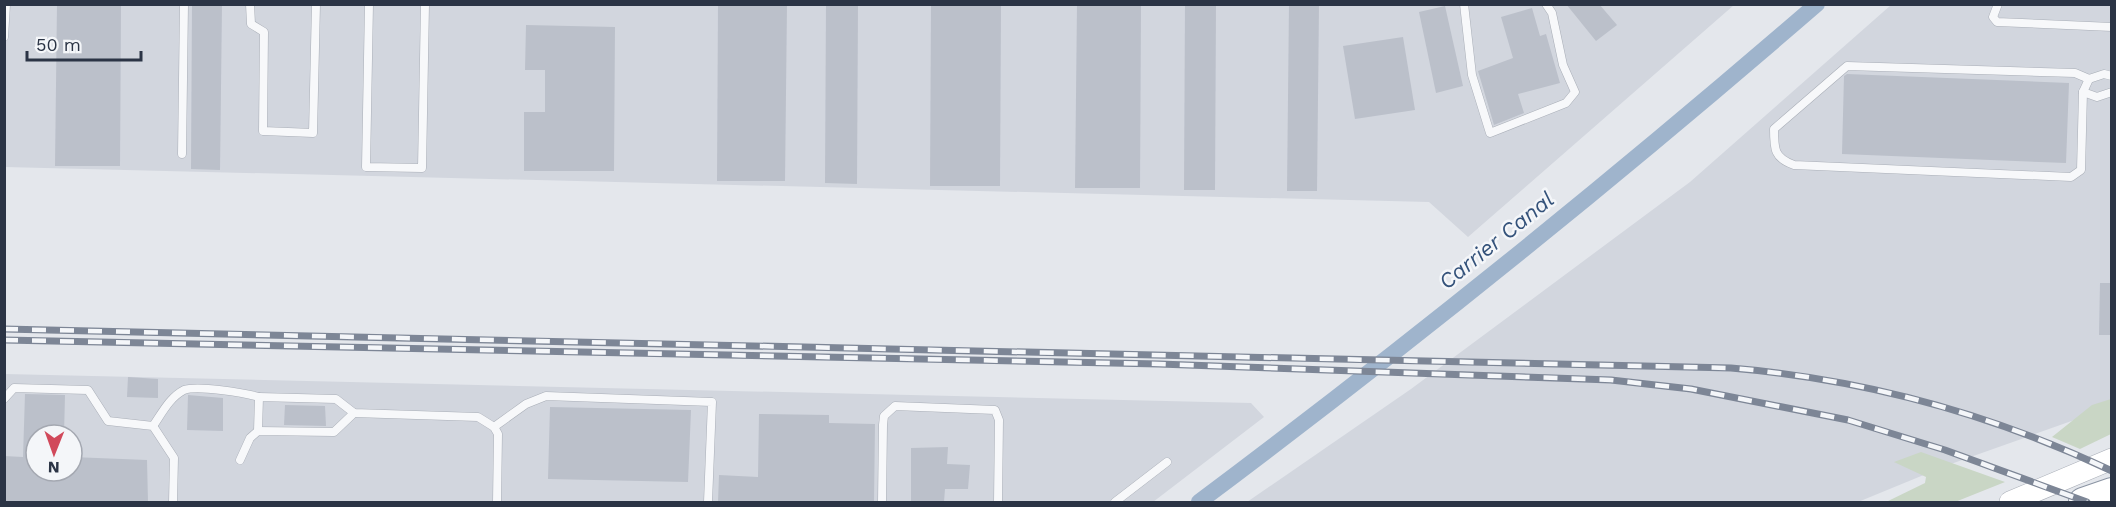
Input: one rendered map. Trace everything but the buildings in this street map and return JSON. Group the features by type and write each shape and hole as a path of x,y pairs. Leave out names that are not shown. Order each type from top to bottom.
{"highway":[{"path":"2083,502 2112,492"}],"main road":[{"path":"2010,502 2112,459"},
{"path":"2077,502 2112,486"}],"lane":[{"path":"4,37 6,4"},
{"path":"183,154 184,4"},
{"path":"250,4 250,24 264,32 263,131 313,133 316,4"},
{"path":"369,4 366,167 422,168 425,4"},
{"path":"1464,4 1472,75 1490,133 1566,103 1575,92 1563,65 1552,14 1546,4"},
{"path":"1998,4 1993,17 1997,22 2112,27"},
{"path":"2089,79 2083,92 2081,170 2071,177 1794,165 1781,160 1774,150 1774,129 1847,66 2075,73 2089,79 2104,74 2112,76"},
{"path":"2083,92 2097,97 2112,92"},
{"path":"4,399 14,388 88,390 108,421 153,426"},
{"path":"153,426 169,402 185,390 234,391 259,397 336,399 354,413 478,417 494,427 498,434 497,502"},
{"path":"494,427 526,405 546,396 712,402 708,502"},
{"path":"258,430 259,397"},
{"path":"882,502 884,416 895,406 994,410 999,420 998,502"},
{"path":"240,460 249,438 258,430 334,432 354,413"},
{"path":"153,426 174,458 173,502"},
{"path":"1115,502 1167,462"}],"shaded area":[{"path":"5,5 1734,5 1468,237 1429,202 5,167"},
{"path":"1891,5 2111,5 2111,407 1948,465 1858,502 1247,502 1411,389 1690,182"},
{"path":"5,374 1251,403 1264,417 1153,502 5,502"}],"green space":[{"path":"2111,399 2111,434 2080,449 2052,437 2092,405"},
{"path":"1921,452 2005,482 1955,502 1886,502 1925,483 1926,477 1894,462"}],"waterway":[{"name":"Carrier Canal","path":"1199,502 1512,259 1666,133 1817,4"}],"railway":[{"path":"4,329 1731,368 1829,381 1926,402 2020,432 2112,471"},
{"path":"4,340 1159,364 1611,380 1691,389 1848,420 1945,450 2087,502"}]}
